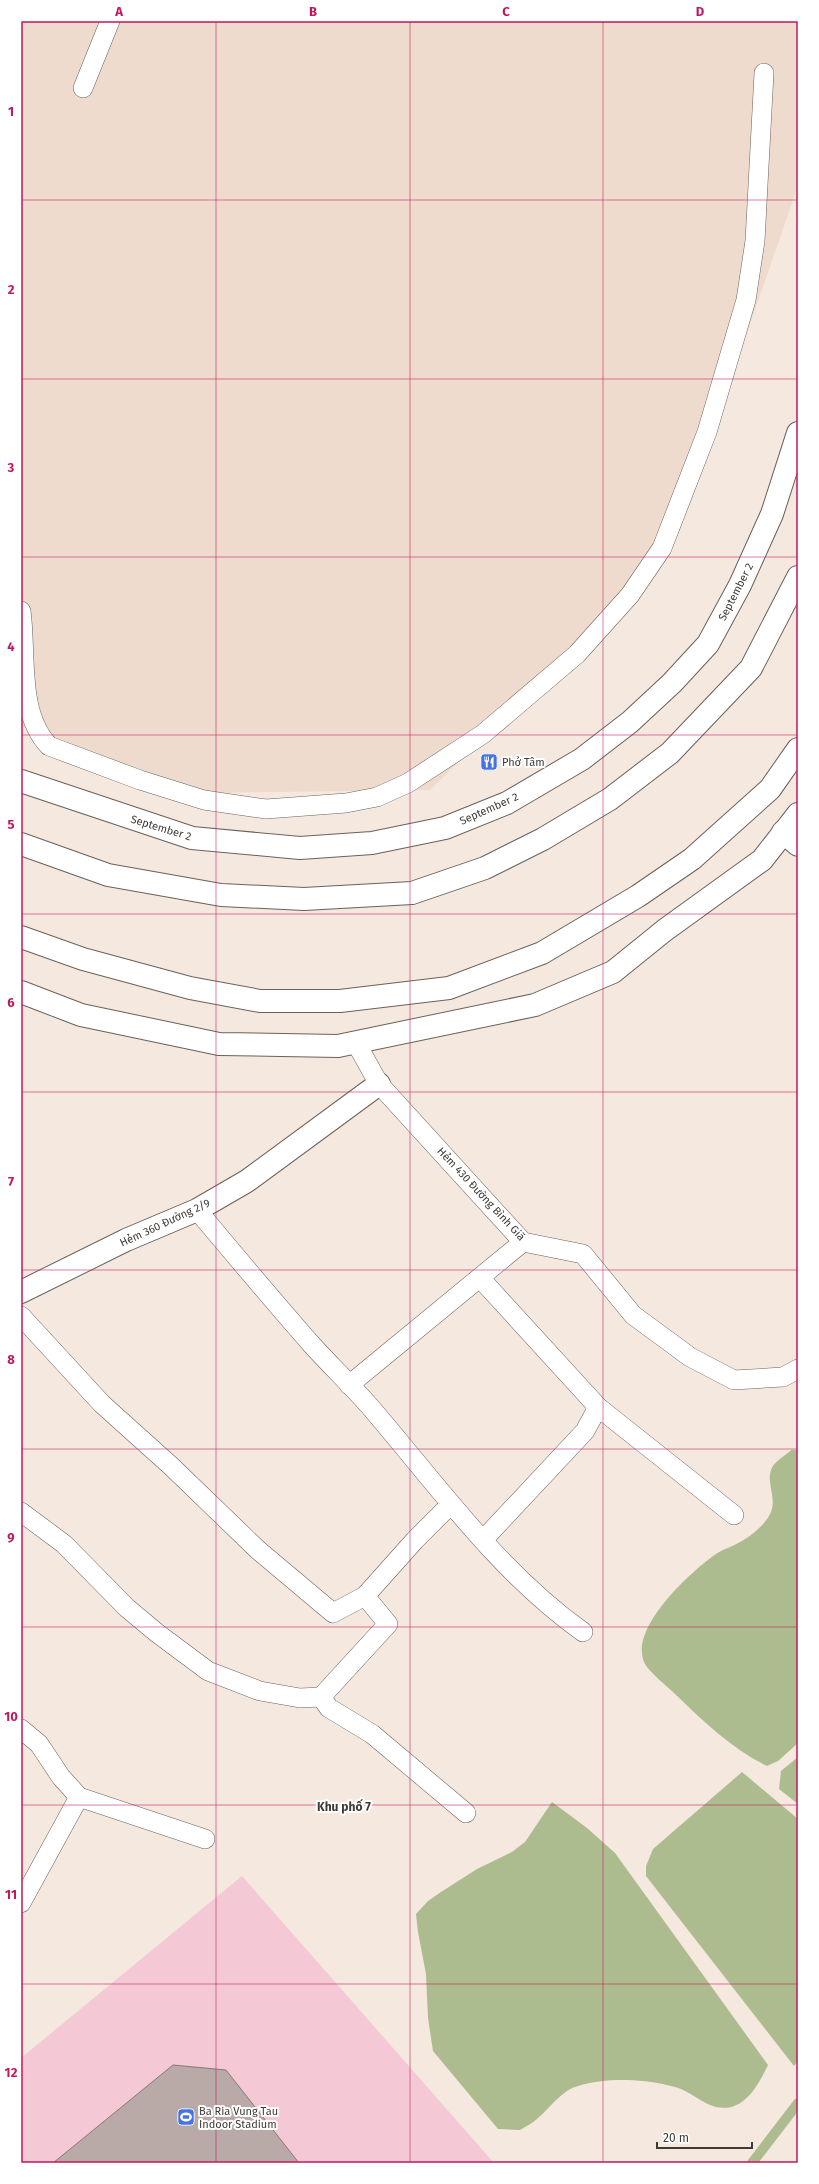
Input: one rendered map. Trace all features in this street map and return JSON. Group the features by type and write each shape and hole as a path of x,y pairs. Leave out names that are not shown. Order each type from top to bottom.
{"main road":[{"name":"September 2","path":"21,781 102,810 192,838 300,848 372,843 446,828 507,803 582,759 630,722 672,683 708,644 740,585 772,514 798,432"},
{"path":"21,844 108,875 221,895 304,899 354,898 412,893 427,888 485,868 543,839 610,799 670,753 751,668 798,577"},
{"path":"21,937 83,959 190,988 260,1001 340,1001 449,988 542,953 638,896 692,859 770,789 798,749"},
{"path":"21,992 81,1015 220,1044 338,1046 535,1005 613,972 665,930 790,839 798,814"},
{"name":"Hẻm 360 Đường 2/9","path":"21,1292 126,1240 196,1210 247,1181 379,1084"}],"lane":[{"path":"83,88 110,21"},
{"path":"21,611 25,678 34,723 41,738 49,746 140,780 204,800 266,809 346,803 377,797 408,783 483,734 577,654 630,595 662,548 707,432 746,300 755,241 764,72"},
{"name":"Hẻm 430 Đường Bình Giã","path":"356,1043 379,1084 523,1242 583,1254 633,1315 690,1357 734,1380 783,1377 798,1369"},
{"path":"196,1210 312,1345 371,1408 450,1505 483,1540 561,1616 583,1632"},
{"path":"349,1385 523,1242"},
{"path":"480,1278 598,1407 734,1515"},
{"path":"21,1316 102,1404 171,1466 258,1550 333,1613 365,1596 415,1540 450,1505"},
{"path":"483,1540 585,1432 598,1407"},
{"path":"21,1512 64,1544 127,1608 157,1633 208,1670 260,1691 300,1698 321,1697 388,1624 365,1596"},
{"path":"321,1697 330,1708 372,1734 466,1812"},
{"path":"21,1729 39,1744 60,1777 79,1796 204,1839"},
{"path":"21,1902 79,1796"}],"shaded area":[{"path":"21,21 798,21 798,186 693,488 630,595 430,790 205,793 21,726"},
{"path":"791,1450 798,1450 798,1743 778,1761 767,1766 730,1743 696,1714 647,1668 642,1650 645,1635 653,1619 677,1588 691,1574 716,1554 737,1544 756,1531 770,1515 773,1500 770,1473 773,1466"},
{"path":"798,1757 798,1804 779,1789 781,1771"},
{"path":"742,1772 798,1819 798,2061 794,2066 646,1876 646,1866 653,1849"},
{"path":"552,1802 587,1828 615,1853 768,2065 755,2089 742,2102 735,2106 726,2108 716,2107 705,2103 686,2091 664,2084 626,2080 601,2081 578,2086 567,2091 536,2120 520,2130 498,2129 433,2051 428,2018 426,1974 416,1914 428,1901 441,1892 477,1869 512,1852 525,1842"},
{"path":"242,1876 494,2163 21,2163 21,2058"}],"building":[{"name":"Ba Ria Vung Tau Indoor Stadium","path":"173,2065 226,2070 299,2163 53,2163"}],"waterway":[{"path":"752,2163 798,2103"}],"place":[{"name":"Phở Tâm","path":"489,762"},
{"name":"Ba Ria Vung Tau Indoor Stadium","path":"186,2117"}],"district":[{"name":"Khu phố 7","path":"344,1807"}]}
